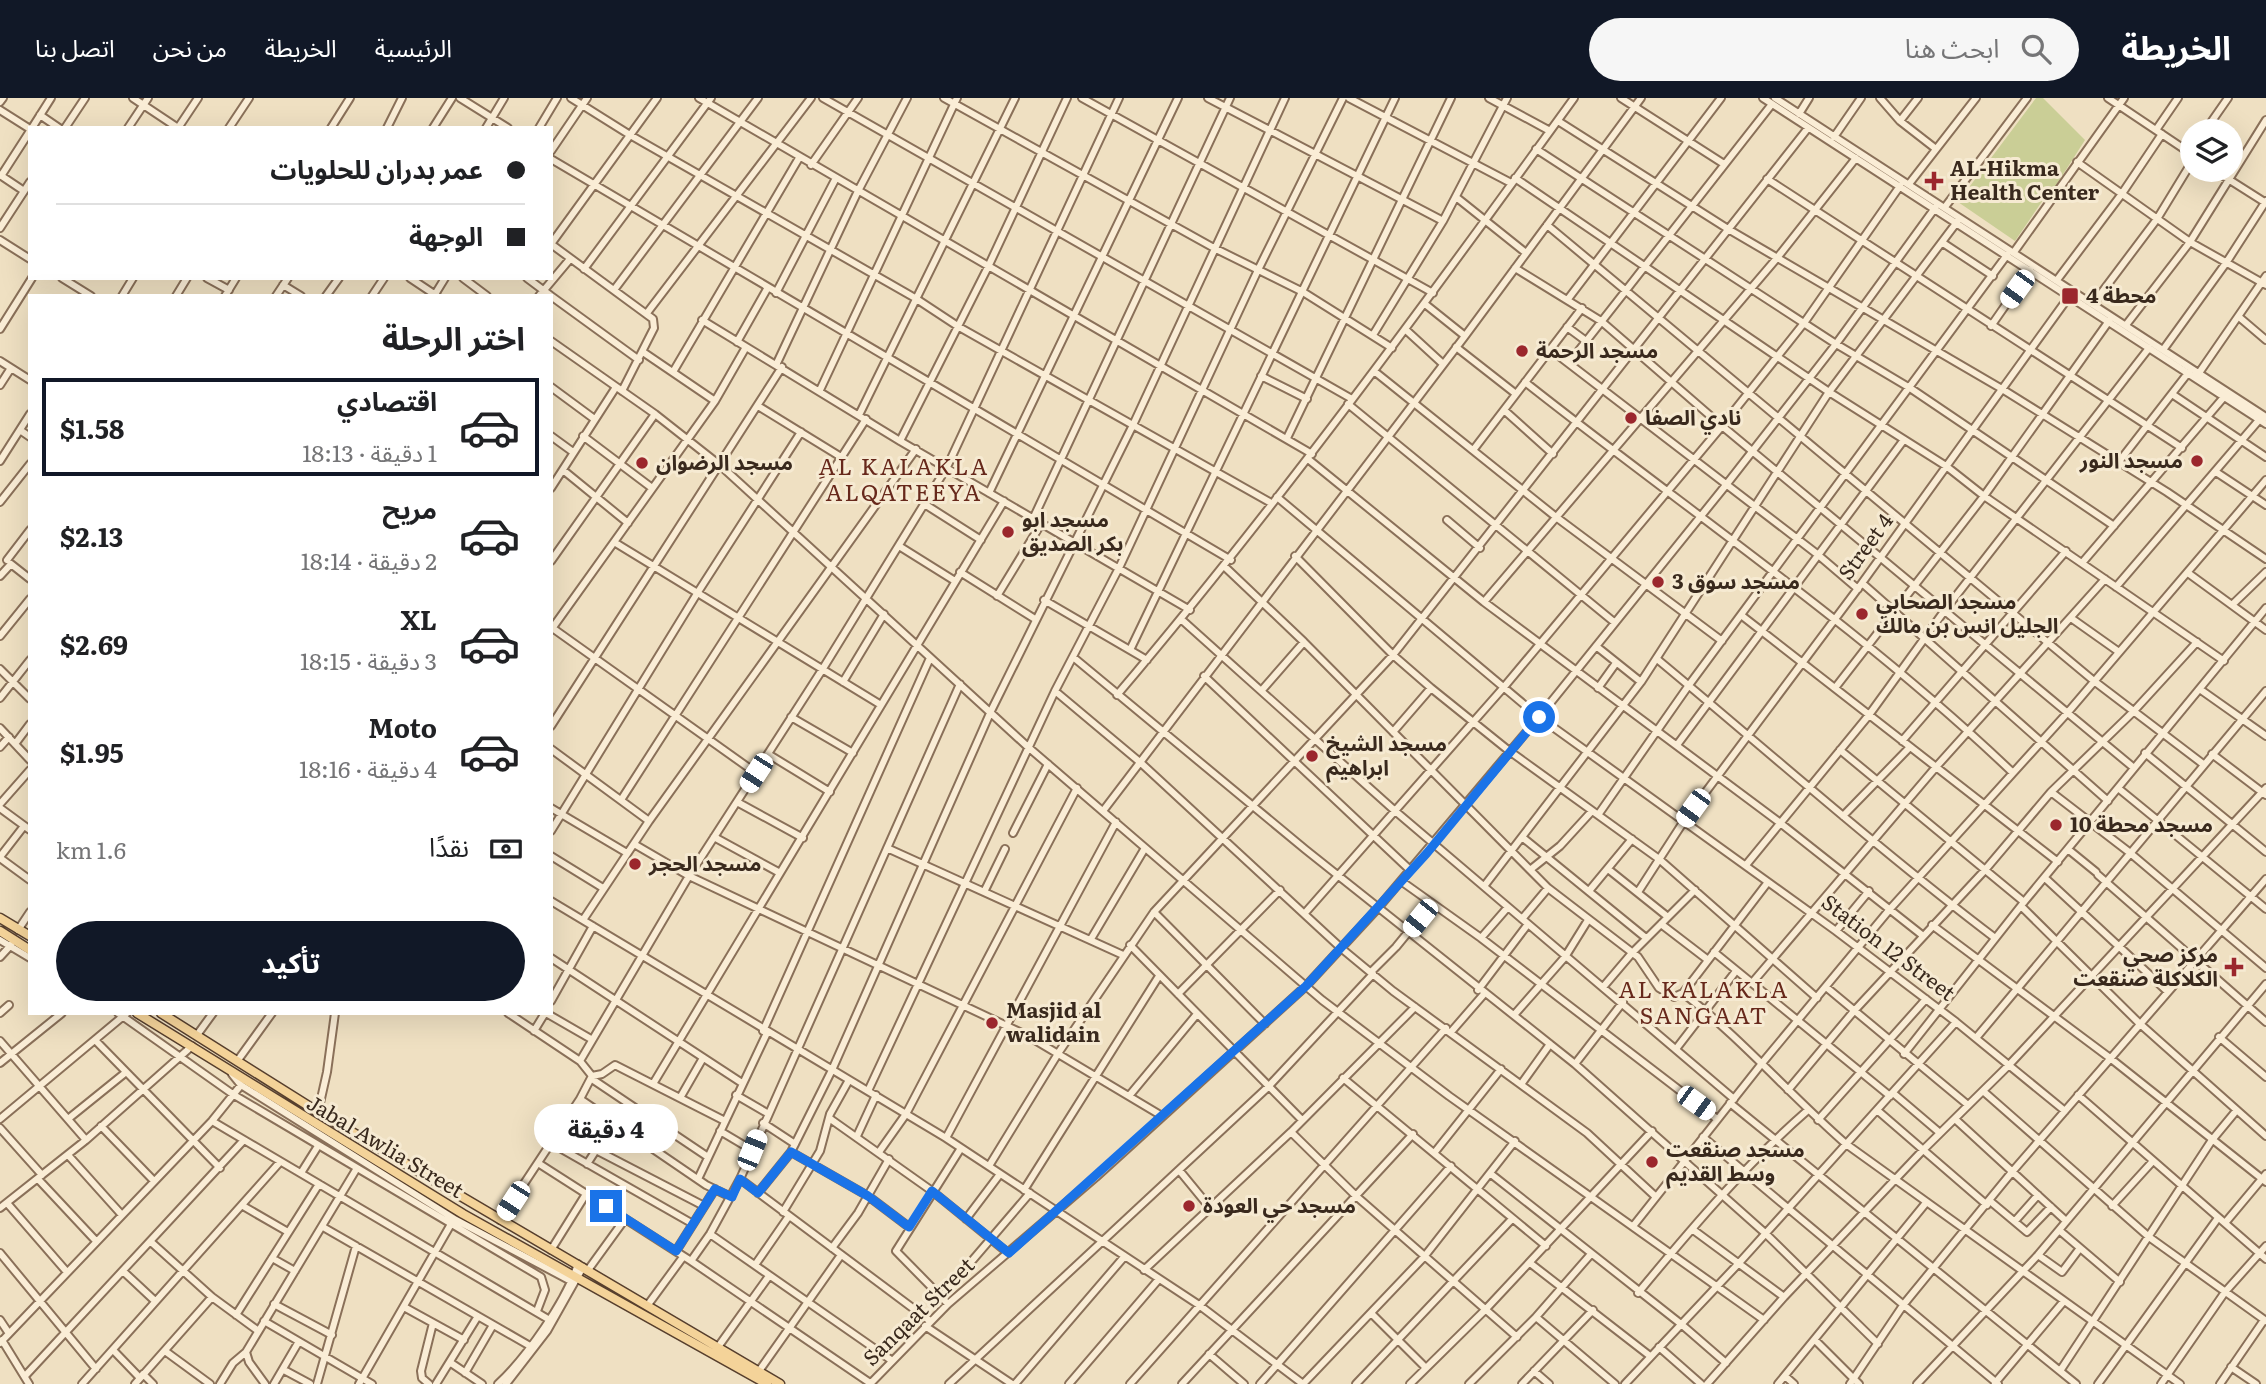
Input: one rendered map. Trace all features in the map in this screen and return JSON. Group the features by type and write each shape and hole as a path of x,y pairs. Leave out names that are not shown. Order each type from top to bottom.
{"main road":[{"path":"0,918 28,935"},
{"path":"0,931 12,943 28,949"},
{"name":"Jabal Awlia Street","path":"140,1015 463,1214 575,1278 780,1384"},
{"name":"Jabal Awlia Street","path":"165,1015 317,1112 718,1348 757,1374 767,1384"}],"street":[{"path":"33,126 51,98"},
{"path":"66,126 85,98"},
{"path":"133,98 145,101 176,126"},
{"path":"179,126 198,98"},
{"path":"230,126 248,98"},
{"path":"332,126 350,98"},
{"path":"388,126 402,98"},
{"path":"434,126 452,98"},
{"path":"460,98 505,126"},
{"path":"487,126 505,98"},
{"path":"540,126 557,98"},
{"path":"571,98 629,135 915,298 959,327 1271,503"},
{"path":"553,148 587,98"},
{"path":"553,241 656,98"},
{"path":"699,98 709,100 776,145 1287,438 1484,602 1779,822 1922,935"},
{"path":"614,290 758,98"},
{"path":"647,313 811,98"},
{"path":"823,98 1103,259 1272,352 1350,402 1497,525 1526,553 1614,622"},
{"path":"811,164 858,98"},
{"path":"553,723 758,406 780,365 801,308 907,98"},
{"path":"944,98 955,101 1042,154 1214,248 1303,292 1392,348"},
{"path":"621,800 841,457 863,417 915,298 1015,98"},
{"path":"900,441 989,267 1067,98"},
{"path":"1082,98 1433,293"},
{"path":"580,1061 689,876 926,505 947,467 1031,290 1119,98"},
{"path":"989,493 1103,259 1156,138 1178,98"},
{"path":"1209,98 1402,197 1443,221"},
{"path":"1033,519 1230,98"},
{"path":"758,1193 791,1152 832,1070 991,711 1133,425 1285,98"},
{"path":"868,1091 1028,747 1119,568 1229,330 1343,98"},
{"path":"1349,98 1474,163 1513,180 1560,209 1829,392 1946,466 1984,496 2224,661"},
{"path":"1130,650 1218,473 1272,352 1395,98"},
{"path":"1287,438 1451,98"},
{"path":"1489,98 1549,131"},
{"path":"1373,335 1443,221 1507,98"},
{"path":"1117,695 1231,560 1271,503 1406,330 1574,98"},
{"path":"1621,98 1724,164"},
{"path":"1103,811 1387,434 1465,336 1641,98"},
{"path":"1568,299 1721,98"},
{"path":"1763,98 1799,114 1945,207 2057,280 2071,293 2149,348 2264,420"},
{"path":"1799,114 1809,98"},
{"path":"1834,137 1861,98"},
{"path":"1880,98 1900,121 1936,149"},
{"path":"1900,121 1918,98"},
{"path":"1909,184 1976,98"},
{"path":"1945,207 2027,98"},
{"path":"2108,98 2180,148"},
{"path":"2014,252 2123,98"},
{"path":"2057,280 2121,195 2178,98"},
{"path":"2213,119 2228,98"},
{"path":"584,269 629,204 709,100"},
{"path":"129,126 145,101"},
{"path":"820,390 845,333 930,161 955,101"},
{"path":"1774,101 1808,128 2007,256 2126,325 2264,420"},
{"path":"1569,363 1774,101"},
{"path":"0,110 28,127"},
{"path":"40,115 56,126"},
{"path":"2243,158 2266,120"},
{"path":"1558,121 1691,207 2002,389 2188,506 2266,559"},
{"path":"989,1166 1059,1052 1154,912 1393,655 1605,390 1808,128"},
{"path":"24,191 1,175 28,134"},
{"path":"1536,149 1836,344 1910,388 2114,526"},
{"path":"673,372 799,158"},
{"path":"1484,602 1777,258 1856,158"},
{"path":"553,160 767,289 974,407 1231,560"},
{"path":"2077,162 2190,242 2265,281 2199,373"},
{"path":"776,293 836,178"},
{"path":"1767,179 2182,449"},
{"path":"2093,304 2157,219 2180,180"},
{"path":"2126,325 2190,242 2229,182"},
{"path":"2163,350 2266,202 2233,182"},
{"path":"0,228 28,185"},
{"path":"1305,913 1504,687 1779,357 1899,186"},
{"path":"1456,197 1526,253"},
{"name":"Sanqaat Street","path":"870,1384 948,1304 1009,1253 1265,1024 1342,948 1435,844 1508,750 1539,717 1726,485 1836,344 1935,208"},
{"path":"1485,885 1624,706 1687,615 1799,435 1957,222"},
{"path":"1547,225 1595,262 2094,681 2203,764"},
{"path":"0,240 28,257"},
{"path":"1944,243 1993,276"},
{"path":"553,246 647,313 655,324 639,360 619,389 593,418 553,485"},
{"path":"1530,870 1595,813 1623,779 1689,685 1822,508 1845,472 2007,256"},
{"path":"553,280 570,259"},
{"path":"1515,268 1601,321 1722,426 2134,768"},
{"path":"1991,326 2030,270"},
{"path":"0,329 31,280"},
{"path":"66,280 88,294"},
{"path":"76,286 80,280"},
{"path":"210,280 227,293"},
{"path":"277,294 287,280"},
{"path":"413,280 434,294"},
{"path":"465,280 484,294"},
{"path":"529,280 542,293"},
{"path":"283,285 298,294"},
{"path":"737,342 767,289"},
{"name":"Street 4","path":"1638,892 1684,821 1860,586 2071,293"},
{"path":"553,297 639,360"},
{"path":"1425,304 1465,336"},
{"path":"1474,449 1581,308"},
{"path":"2239,317 2266,340"},
{"path":"702,320 780,365 900,441 1190,610"},
{"path":"1835,688 1984,496 2109,321"},
{"path":"1567,327 1586,341"},
{"path":"1406,330 1443,363"},
{"path":"553,342 655,414 721,467 1028,747 1306,986 1468,1109 1764,1320"},
{"path":"553,627 715,401 746,347"},
{"path":"1456,347 1516,394"},
{"path":"1746,865 1869,715 1970,577 2047,482 2149,348"},
{"path":"1550,349 1754,509 1895,612 2108,801"},
{"path":"643,352 715,401"},
{"path":"0,361 28,379"},
{"path":"0,385 11,368"},
{"path":"1374,370 1526,490 1556,517 1722,641"},
{"path":"2118,463 2188,373"},
{"path":"1261,376 1307,399"},
{"path":"1525,382 1900,671 2012,772"},
{"path":"553,388 593,418"},
{"path":"2172,394 2266,457"},
{"path":"2082,563 2224,397"},
{"path":"758,406 841,457"},
{"path":"1504,410 1553,454"},
{"path":"553,556 655,414"},
{"path":"0,460 28,417"},
{"path":"2116,587 2264,420"},
{"path":"20,430 28,436"},
{"path":"553,828 698,592 801,432"},
{"path":"583,436 652,488"},
{"path":"553,437 573,452"},
{"path":"1677,745 1903,441"},
{"path":"583,920 649,821 916,449"},
{"path":"0,502 28,467"},
{"path":"563,470 628,523"},
{"path":"2216,472 2266,505"},
{"path":"1634,1225 1763,1062 1891,909 2068,711 2266,480"},
{"name":"Station 12 Street","path":"1277,497 1539,717 1836,931 1956,1022 2065,1111"},
{"path":"653,1084 1004,501"},
{"path":"926,505 981,540"},
{"path":"1447,520 1479,548"},
{"path":"997,596 1041,524"},
{"path":"0,576 6,561 28,533"},
{"path":"614,542 881,705"},
{"path":"899,546 955,581"},
{"path":"1902,741 2066,551"},
{"path":"1295,556 1393,655 1431,688 1508,750 1659,859 1817,998"},
{"path":"6,561 28,578"},
{"path":"1225,567 1262,600 1548,888 1632,953 1665,993 1674,997 1683,993 1768,882"},
{"path":"960,572 1035,619"},
{"path":"2233,604 2266,572"},
{"path":"2188,573 2266,630"},
{"path":"1752,983 1968,730 2105,579"},
{"path":"1044,600 1147,660"},
{"path":"0,636 28,601"},
{"path":"1904,1054 2145,753 2201,690 2266,608"},
{"path":"843,681 884,614"},
{"path":"1741,615 2058,862"},
{"path":"2071,618 2119,652"},
{"path":"1182,620 1222,653 1394,810 1485,885 1565,957 1623,1002 1775,1139 2076,1384"},
{"path":"553,629 756,773"},
{"path":"1262,690 1304,642"},
{"path":"1788,1090 1889,971 1985,870 2051,792 2074,773 2197,642"},
{"path":"1596,646 1641,682"},
{"path":"1073,657 1481,992 1514,1014 1575,1064 1765,1233 1878,1344"},
{"path":"698,1179 930,658"},
{"path":"1657,659 1749,733 1843,816 1995,938"},
{"path":"0,698 28,662"},
{"path":"1598,688 1616,663"},
{"path":"0,669 28,697"},
{"path":"1205,677 1410,870"},
{"path":"691,1261 732,1197 767,1113 960,684"},
{"path":"1393,732 1431,688"},
{"path":"2201,690 2266,736"},
{"path":"1055,691 1141,763 1342,948 1415,1007 1522,1083 1656,1196"},
{"path":"1976,1038 2266,691"},
{"path":"791,717 853,753"},
{"path":"15,744 28,727"},
{"path":"0,728 28,758"},
{"path":"0,747 9,737"},
{"path":"1843,816 1910,747"},
{"path":"1840,750 2023,904 2090,977 2266,1136"},
{"path":"553,751 649,821"},
{"path":"2145,753 2266,852"},
{"path":"768,754 830,792"},
{"path":"1707,1384 1784,1297 1923,1150 2009,1065 2201,856 2265,792 2212,754"},
{"path":"1013,833 1048,764"},
{"path":"28,772 0,806 27,828 0,858 28,879"},
{"path":"879,1152 906,1114 965,1006 1077,788"},
{"path":"2118,788 2266,909"},
{"path":"2051,792 2129,852 2170,890 2266,968"},
{"path":"737,802 803,838"},
{"path":"553,809 627,853"},
{"path":"946,1138 1116,822"},
{"path":"1522,837 1646,938"},
{"path":"714,838 780,873"},
{"path":"1589,891 1632,839"},
{"path":"634,844 689,876 808,934 1007,1025 1059,1052 1162,1116"},
{"path":"887,848 1124,954"},
{"path":"1091,939 1145,848"},
{"path":"984,892 1005,849"},
{"path":"2069,850 2266,1022"},
{"path":"553,857 603,888"},
{"path":"1608,869 1668,917"},
{"path":"2045,878 2167,991"},
{"path":"1815,1340 1855,1382 1904,1304 2012,1172 2266,879"},
{"path":"1401,881 1481,938 1717,1119"},
{"path":"1521,919 1548,888"},
{"path":"1178,994 1280,890"},
{"path":"1604,986 1646,938 1695,890"},
{"path":"1836,931 1869,891"},
{"path":"553,902 643,954 765,1032 946,1138 1199,1305 1303,1384 1424,1258 1478,1192 1515,1141"},
{"path":"949,1384 1268,1087 1340,1013 1432,903"},
{"path":"1481,938 1508,907"},
{"path":"1154,912 1209,964 1265,1024"},
{"path":"18,930 28,915"},
{"path":"1514,1014 1565,957 1588,920"},
{"path":"1661,924 1709,960"},
{"path":"1130,1384 1449,1030 1481,992 1528,925"},
{"path":"1932,925 2110,1058 2265,1179 2222,1220 2185,1263 2098,1384"},
{"path":"553,997 593,926"},
{"path":"0,940 12,943 28,956"},
{"path":"0,957 12,943"},
{"path":"1130,945 1302,1120"},
{"path":"1714,953 1859,1072 1940,1133"},
{"path":"553,959 742,1083"},
{"path":"1676,1049 1737,971"},
{"path":"941,1297 992,1239 1027,1192 1159,976"},
{"path":"1919,1383 2038,1255 2164,1101 2266,984"},
{"path":"1826,987 1968,1105"},
{"path":"1683,993 1763,1062 1818,1120 1846,1144 1925,1204 2024,1270 2180,1384"},
{"path":"1818,1120 1887,1039 1926,999"},
{"path":"1575,1064 1623,1002"},
{"path":"0,1013 9,1004"},
{"path":"1144,1270 1291,1132 1415,1007"},
{"path":"1129,1096 1197,1014"},
{"path":"0,1063 60,1015"},
{"path":"0,1119 121,1015"},
{"path":"123,1015 234,1095 541,1277 545,1290 537,1311"},
{"path":"197,1035 212,1015"},
{"path":"238,1060 271,1015"},
{"path":"317,1112 335,1015"},
{"path":"511,1015 580,1061 592,1077 659,1126 708,1157"},
{"path":"534,1031 544,1015"},
{"path":"548,1015 591,1040"},
{"path":"1625,1384 1739,1263 1956,1022"},
{"path":"2220,1037 2266,1077"},
{"path":"95,1040 220,1168"},
{"path":"0,1041 86,1140"},
{"path":"1522,1083 1550,1044"},
{"path":"66,1271 3,1205 86,1140 192,1046"},
{"path":"680,1098 703,1058"},
{"path":"500,1220 592,1077 615,1065 725,1121"},
{"path":"1434,1152 1501,1069"},
{"path":"68,1119 125,1073"},
{"path":"232,1074 241,1085 456,1220 575,1278"},
{"path":"1343,1078 1546,1246"},
{"path":"755,1265 812,1167 823,1144 829,1118 849,1080"},
{"path":"241,1085 212,1121 8,1332 1,1342 27,1381 65,1334 243,1141"},
{"path":"1983,1091 2149,1237 2265,1321 2220,1384"},
{"path":"736,1095 767,1113"},
{"path":"857,1136 876,1095"},
{"path":"2078,1096 2266,1259"},
{"path":"580,1099 698,1179 732,1197"},
{"path":"1638,1293 1692,1228 1775,1139 1808,1110"},
{"path":"1877,1110 1988,1203 2029,1232 2051,1208"},
{"path":"2060,1371 2212,1140 2236,1111"},
{"path":"829,1118 932,1191 1009,1253"},
{"path":"1955,1119 2066,1221"},
{"path":"212,1121 548,1319"},
{"path":"587,1164 614,1122"},
{"path":"763,1123 795,1144"},
{"path":"101,1126 154,1181"},
{"path":"647,1144 659,1126"},
{"path":"0,1128 96,1241"},
{"path":"720,1131 752,1150"},
{"path":"1410,1384 1530,1263 1652,1131"},
{"path":"1291,1132 1424,1258 1517,1336"},
{"path":"1185,1383 1230,1329 1413,1134"},
{"path":"1703,1137 1790,1206 1996,1383 2064,1301"},
{"path":"551,1143 693,1224"},
{"path":"301,1173 318,1146"},
{"path":"948,1304 897,1254 897,1248 961,1148"},
{"path":"596,1150 704,1206"},
{"path":"791,1152 812,1167 868,1196 909,1227"},
{"path":"68,1155 121,1214"},
{"path":"832,1248 868,1196 889,1159"},
{"path":"2112,1206 2153,1161"},
{"path":"82,1384 280,1162"},
{"path":"220,1384 230,1367 246,1352 361,1162"},
{"path":"538,1163 752,1301 870,1384"},
{"path":"1260,1384 1451,1166"},
{"path":"1179,1170 1211,1209"},
{"path":"966,1219 1000,1174"},
{"path":"1491,1174 1638,1293 1681,1324 1726,1363"},
{"path":"740,1179 928,1323 1013,1384 1124,1257"},
{"path":"236,1315 319,1184"},
{"path":"676,1251 715,1189"},
{"path":"551,1250 586,1194"},
{"path":"2015,1221 2038,1195"},
{"path":"1778,1384 1925,1204"},
{"path":"243,1206 288,1232"},
{"path":"498,1384 530,1346 583,1267 625,1219"},
{"path":"1356,1384 1512,1219"},
{"path":"361,1381 451,1224"},
{"path":"323,1227 530,1346"},
{"path":"1692,1228 1784,1297"},
{"path":"2059,1230 2120,1282"},
{"path":"710,1234 891,1360"},
{"path":"151,1242 212,1297 257,1330"},
{"path":"317,1384 356,1246"},
{"path":"2161,1384 2225,1292 2266,1246"},
{"path":"2038,1255 2062,1272 2080,1248"},
{"path":"0,1253 96,1369"},
{"path":"1469,1384 1536,1317 1591,1254"},
{"path":"748,1384 841,1255"},
{"path":"647,1306 684,1257"},
{"path":"272,1258 295,1271"},
{"path":"1530,1263 1650,1356"},
{"path":"124,1272 155,1301"},
{"path":"718,1348 769,1276"},
{"path":"506,1384 533,1351 575,1278"},
{"path":"1069,1384 1159,1279"},
{"path":"135,1384 212,1297"},
{"path":"274,1304 332,1335"},
{"path":"404,1307 464,1339"},
{"path":"1522,1384 1593,1310"},
{"path":"1371,1313 1426,1368"},
{"path":"436,1384 478,1316"},
{"path":"1536,1317 1615,1384"},
{"path":"0,1320 8,1332"},
{"path":"264,1321 361,1381 372,1384"},
{"path":"425,1383 421,1371 433,1323"},
{"path":"465,1373 493,1325"},
{"path":"274,1384 298,1343"},
{"path":"1659,1347 1701,1384"},
{"path":"165,1350 210,1384"},
{"path":"114,1351 153,1384"},
{"path":"246,1352 249,1362 265,1384"},
{"path":"1209,1354 1244,1384"},
{"path":"451,1363 482,1384"},
{"path":"2231,1367 2256,1384"},
{"path":"284,1370 310,1384"},
{"path":"1534,1371 1549,1384"},
{"path":"1785,1376 1794,1384"}],"green space":[{"path":"2036,98 2043,98 2085,140 2046,201 2043,200 2015,241 1958,202"}],"place":[{"name":"AL-Hikma Health Center","path":"1934,181"},
{"name":"محطة 4","path":"2070,296"},
{"name":"مسجد الرحمة","path":"1522,351"},
{"name":"نادي الصفا","path":"1631,418"},
{"name":"مسجد النور","path":"2197,461"},
{"name":"مسجد الرضوان","path":"642,463"},
{"name":"مسجد ابو بكر الصديق","path":"1008,532"},
{"name":"مسجد سوق 3","path":"1658,582"},
{"name":"مسجد الصحابي الجليل انس بن مالك","path":"1862,614"},
{"name":"مسجد الشيخ ابراهيم","path":"1312,756"},
{"name":"مسجد محطة 10","path":"2056,825"},
{"name":"مسجد الحجر","path":"635,864"},
{"name":"مركز صحي الكلاكلة صنقعت","path":"2234,967"},
{"name":"Masjid al walidain","path":"992,1023"},
{"name":"مسجد صنقعت وسط القديم","path":"1652,1162"},
{"name":"مسجد حي العودة","path":"1189,1206"}],"district":[{"name":"ِAL KALAKLA ALQATEEYA","path":"904,480"},
{"name":"AL KALAKLA SANGAAT","path":"1704,1003"}],"route":[{"path":"606,1206 676,1251 715,1189 732,1197 740,1179 758,1193 791,1152 812,1167 868,1196 909,1227 932,1191 1009,1253 1306,986 1427,853 1508,750 1539,717"}]}
